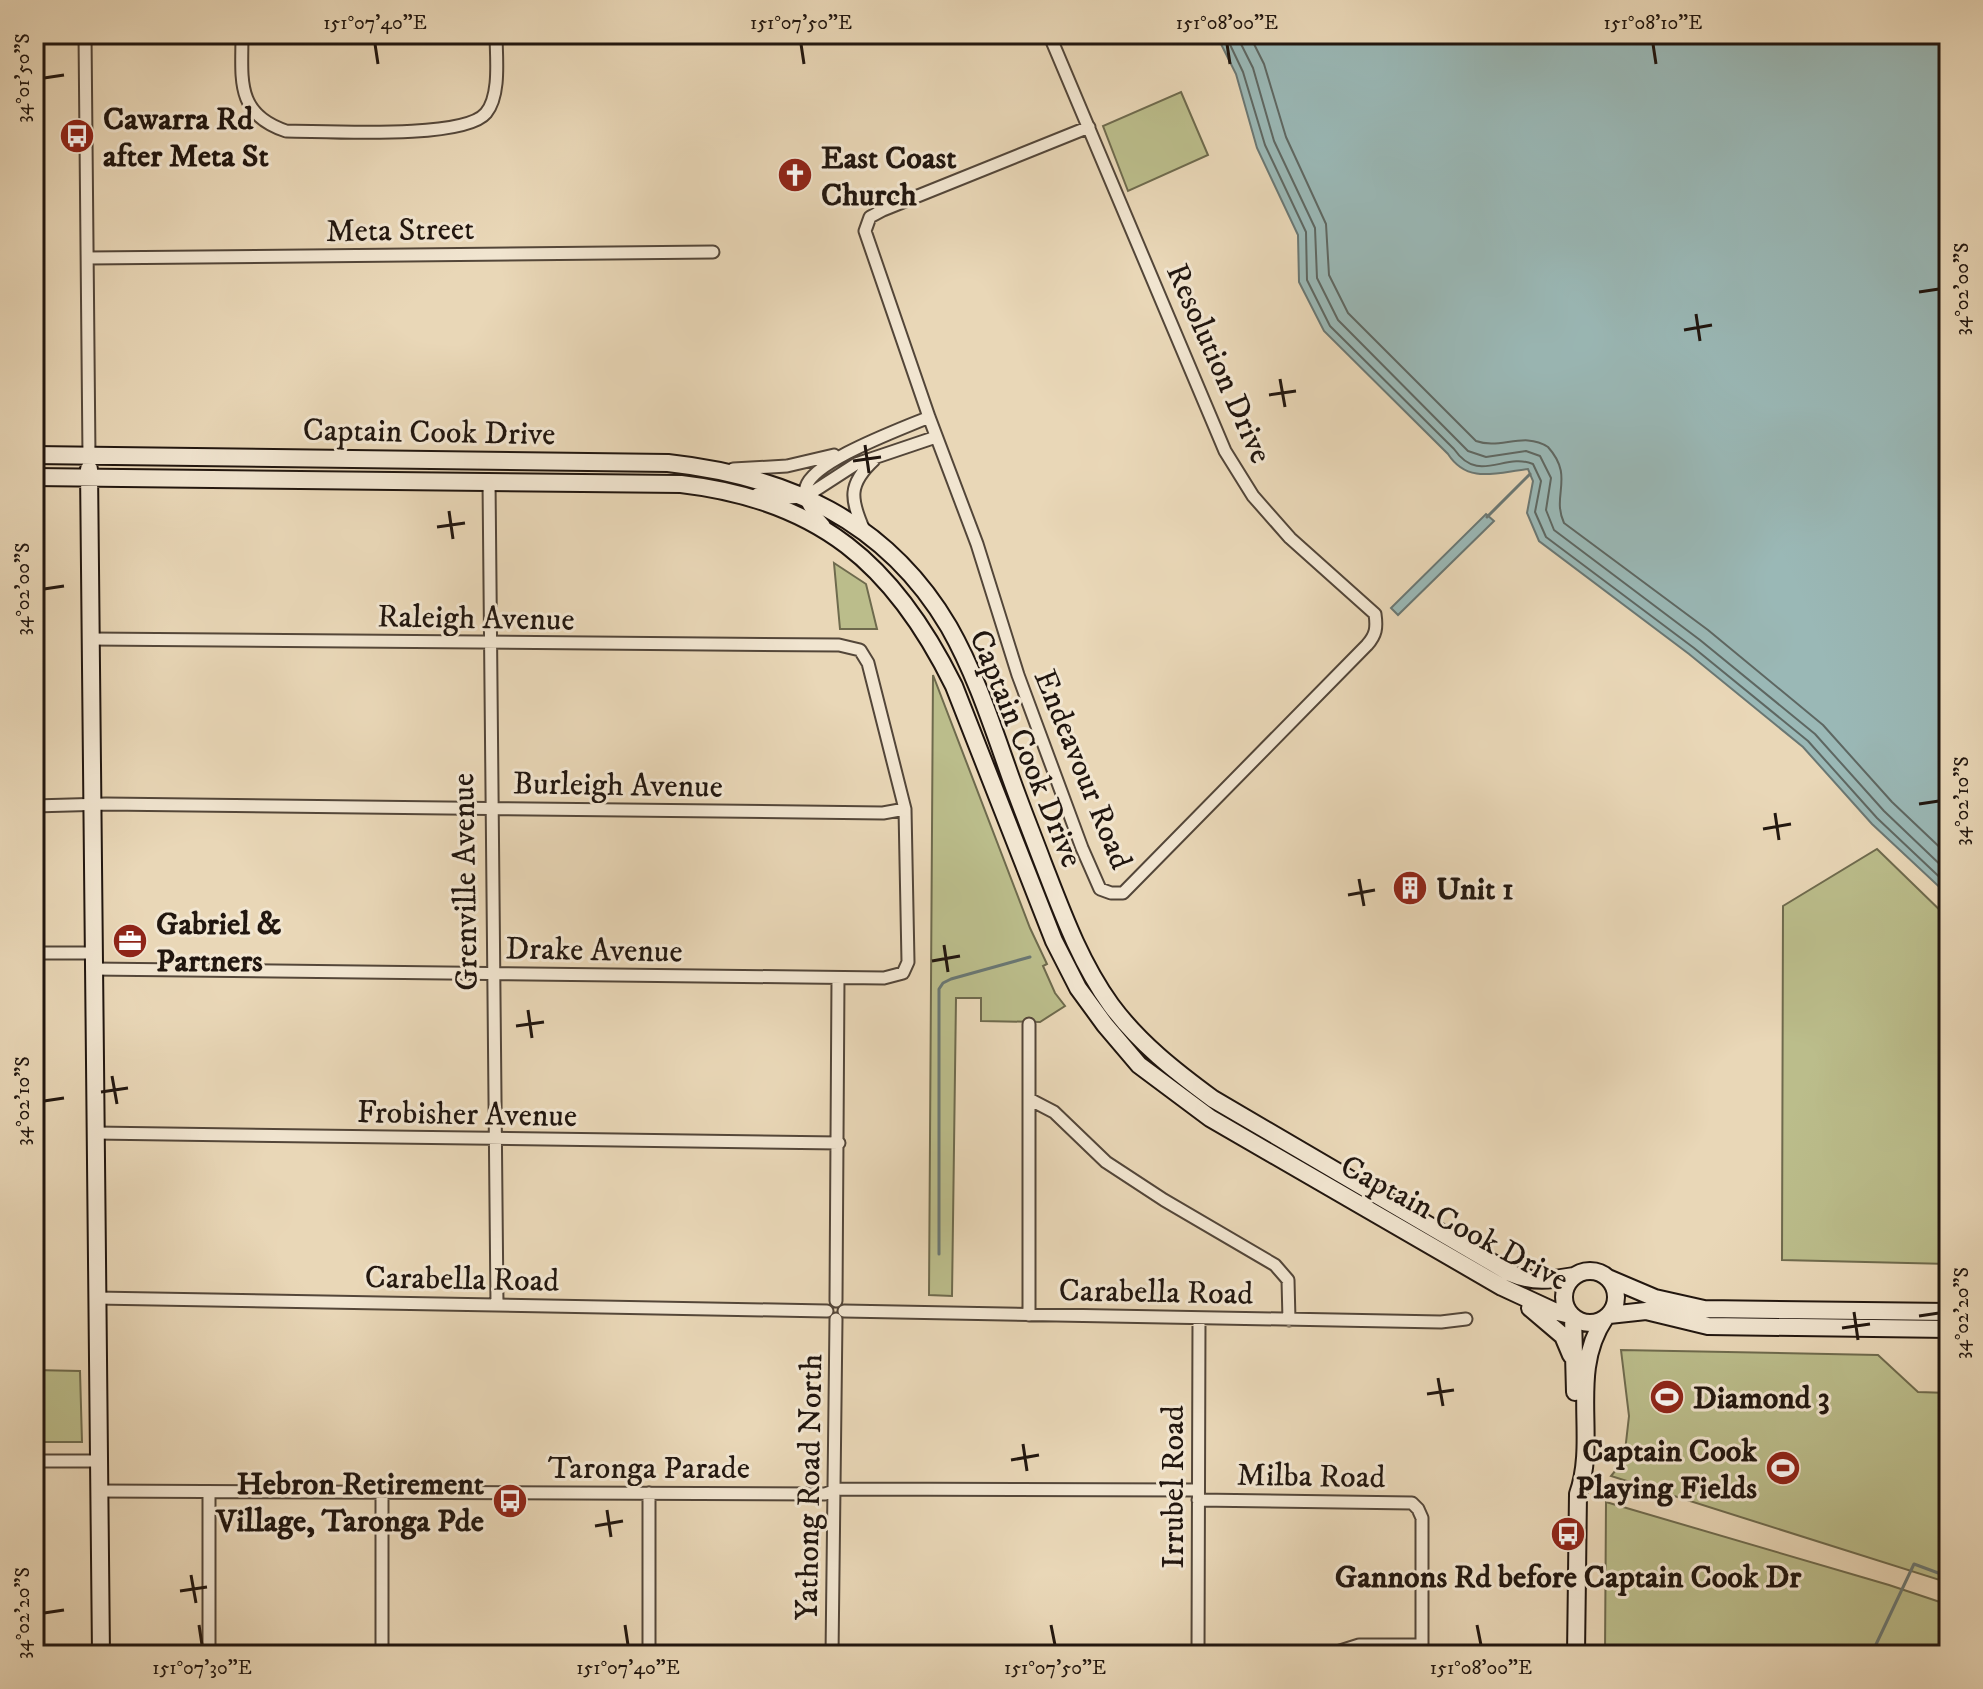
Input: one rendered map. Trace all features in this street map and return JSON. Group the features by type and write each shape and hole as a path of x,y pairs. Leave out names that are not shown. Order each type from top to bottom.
{"main road":[{"name":"Captain Cook Drive","path":"34,455 629,461 715,468 774,484 805,497 865,532 910,575 949,627 983,699 1069,929 1089,972 1136,1035 1174,1070 1213,1099 1510,1273 1544,1281 1574,1276"},
{"path":"89,456 101,1655"},
{"name":"Grenville Avenue","path":"486,460 489,480"},
{"name":"Captain Cook Drive","path":"34,477 681,484 717,488 780,508 831,534 859,552 887,580 914,612 936,648 962,705 1054,941 1078,988 1139,1065 1210,1118 1502,1287 1572,1316"},
{"path":"1576,1655 1578,1494 1573,1478 1575,1372 1572,1316 1563,1296 1568,1281 1591,1271 1608,1278 1616,1296 1590,1344 1587,1359 1584,1477 1578,1494"},
{"name":"Captain Cook Drive","path":"1608,1278 1655,1298 1704,1309 1949,1312"},
{"path":"1502,1287 1563,1336 1575,1372"},
{"path":"1572,1316 1592,1323 1607,1316 1646,1311 1708,1326 1949,1329"}],"street":[{"path":"85,34 89,456"},
{"path":"242,34 242,75 247,105 268,125 286,131 315,131 441,130 467,125 486,113 496,88 496,34"},
{"name":"Resolution Drive","path":"1049,34 1225,451 1253,496 1290,538 1375,614 1377,628"},
{"name":"Endeavour Road","path":"1089,127 870,217 865,231 936,437 982,557 1018,675 1100,889 1123,893 1367,645 1377,628"},
{"name":"Meta Street","path":"88,258 713,252"},
{"path":"831,534 805,497 806,487 817,472 851,451 929,417"},
{"path":"717,488 787,498 805,497 856,464 936,437"},
{"path":"715,468 787,466 851,451"},
{"path":"865,532 856,510 853,488 864,469 880,454"},
{"name":"Grenville Avenue","path":"489,480 497,1305"},
{"name":"Raleigh Avenue","path":"90,639 839,645 860,650 868,663 905,809"},
{"name":"Burleigh Avenue","path":"34,806 883,813 905,809"},
{"name":"Drake Avenue","path":"34,953 92,961 493,973 884,978 903,973 908,962 905,809"},
{"name":"Yathong Road North","path":"832,1655 839,1143 838,978"},
{"path":"1029,1024 1029,1315"},
{"path":"1029,1099 1054,1112 1106,1162 1275,1265 1288,1280 1289,1320"},
{"name":"Frobisher Avenue","path":"95,1133 839,1143"},
{"name":"Carabella Road","path":"96,1298 1199,1319 1441,1322 1466,1319"},
{"name":"Irrubel Road","path":"1198,1655 1199,1319"},
{"path":"34,1461 98,1461"},
{"name":"Taronga Parade","path":"99,1491 825,1494 833,1491 1198,1495"},
{"path":"209,1493 209,1655"},
{"path":"649,1493 649,1655"},
{"path":"382,1494 382,1655"},
{"name":"Milba Road","path":"1198,1495 1412,1503 1422,1518 1422,1650"},
{"path":"1337,1652 1359,1645 1422,1650"}],"green space":[{"path":"1181,92 1208,155 1128,191 1103,126"},
{"path":"834,563 866,584 877,629 840,629"},
{"path":"933,675 1030,928 1047,964 1043,966 1055,993 1065,1006 1040,1022 981,1021 981,998 956,998 952,1296 929,1295"},
{"path":"1877,849 1949,919 1949,1264 1782,1260 1783,906"},
{"name":"Captain Cook Playing Fields","path":"1621,1350 1878,1355 1918,1392 1949,1393 1949,1583 1611,1476 1624,1460 1629,1416"},
{"path":"34,1370 80,1371 82,1442 34,1442"},
{"path":"1606,1502 1949,1605 1949,1655 1605,1655"}],"water":[{"path":"1216,34 1949,34 1949,896 1872,824 1803,747 1689,654 1539,541 1527,513 1533,481 1528,469 1484,474 1465,470 1456,464 1324,331 1299,282 1298,235 1257,148 1236,74"},
{"path":"1486,514 1494,521 1398,615 1391,608"}],"waterway":[{"path":"1487,517 1530,474"},
{"path":"939,1254 939,989 951,979 1030,957"},
{"path":"1871,1655 1914,1564 1949,1577"}],"place":[{"name":"Cawarra Rd after Meta St","path":"77,136"},
{"name":"East Coast Church","path":"795,175"},
{"name":"Unit 1","path":"1410,888"},
{"name":"Gabriel & Partners","path":"130,941"},
{"name":"Diamond 3","path":"1667,1397"},
{"name":"Captain Cook Playing Fields","path":"1783,1468"},
{"name":"Hebron Retirement Village, Taronga Pde","path":"510,1501"},
{"name":"Gannons Rd before Captain Cook Dr","path":"1568,1534"}]}
